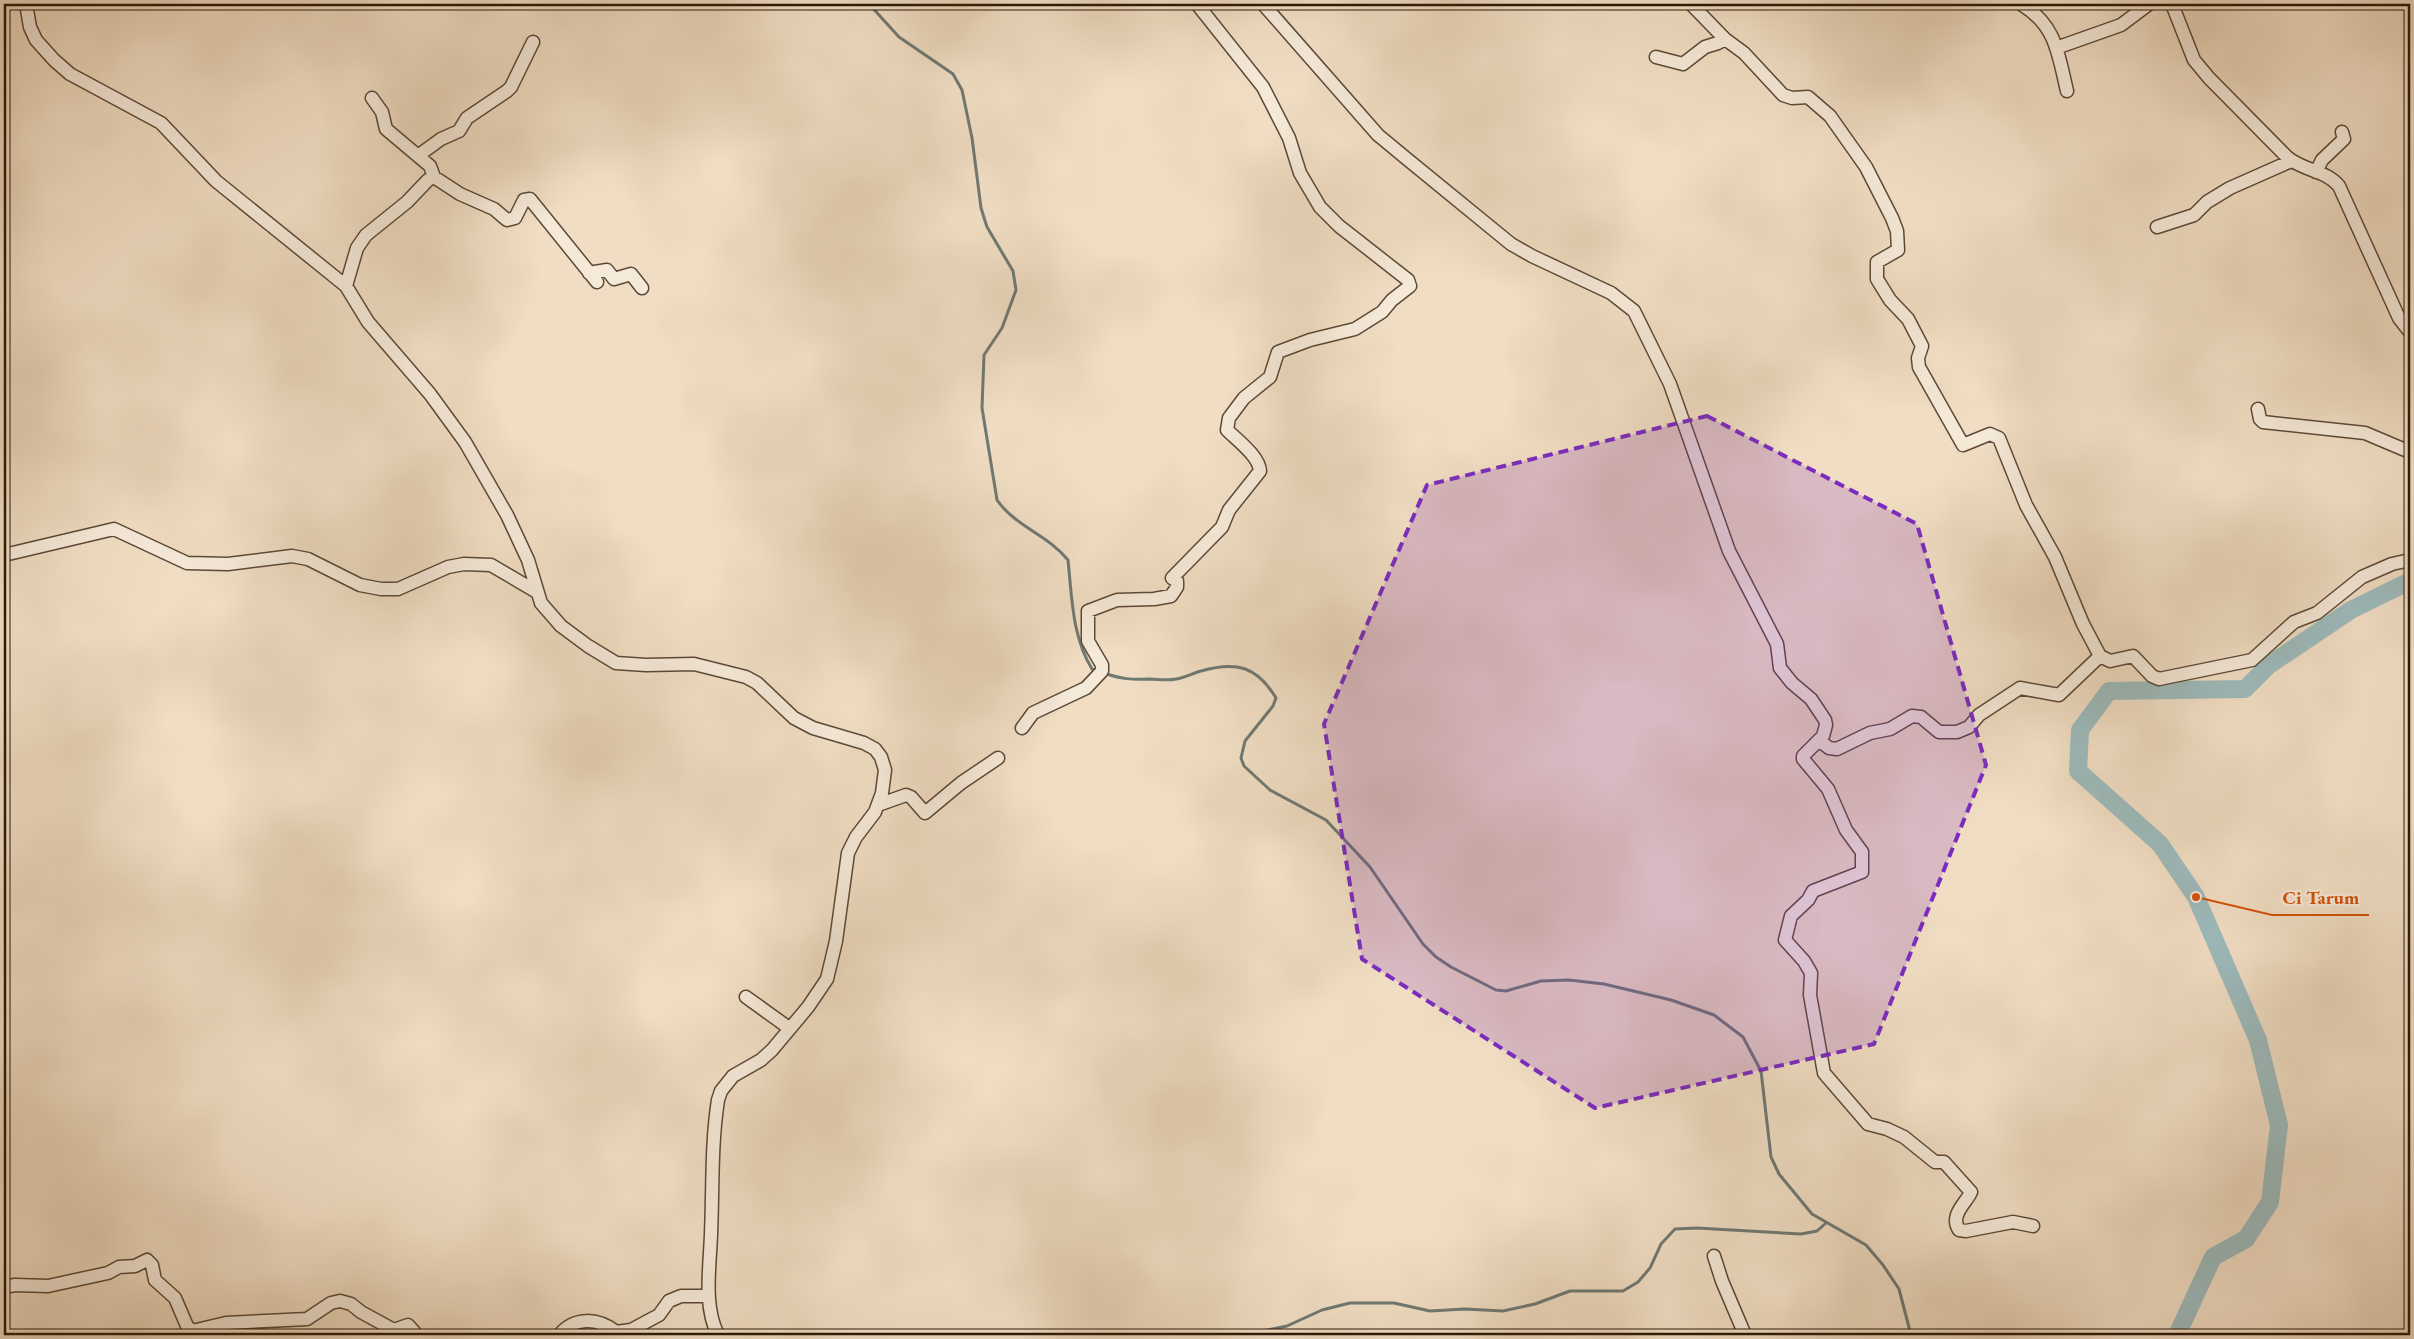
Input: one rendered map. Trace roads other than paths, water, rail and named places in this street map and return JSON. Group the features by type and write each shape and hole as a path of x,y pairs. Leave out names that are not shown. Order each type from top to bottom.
{"street":[{"path":"26,4 30,27 36,40 59,65 70,74 161,123 216,181 346,286 368,322 430,394 465,442 507,515 528,560 537,592 545,609 560,626 616,663 646,665 694,664 737,674 754,681 785,711 804,724 875,749 883,761 885,770 882,793 878,805 856,837 848,853 842,885 836,941 827,979 808,1008 764,1058 733,1076 721,1091 718,1100 711,1170 709,1296 711,1320 718,1335"},
{"path":"1022,728 1027,719 1037,710 1086,688 1102,671 1102,665 1088,641 1088,611 1117,600 1154,599 1170,596 1177,587 1177,581 1172,578 1224,524 1229,510 1260,471 1250,453 1227,430 1227,422 1248,394 1270,377 1278,352 1310,340 1355,329 1382,312 1392,300 1410,286 1408,280 1339,226 1320,207 1300,172 1286,130 1263,87 1197,4"},
{"path":"1264,4 1378,135 1511,244 1532,256 1611,292 1634,311 1670,384 1729,551 1777,644 1780,668 1792,683 1811,699 1825,720 1825,731 1820,740 1803,756 1803,759 1828,788 1846,830 1862,852 1864,858 1863,870 1860,873 1814,891 1808,900 1791,916 1784,936 1786,942 1804,961 1811,973 1810,995 1824,1072 1868,1124 1892,1131 1909,1140 1936,1162 1944,1162 1971,1192 1960,1207 1956,1224 1958,1230 1966,1231 2013,1222 2033,1226"},
{"path":"1691,4 1725,39 1744,53 1772,84 1787,97 1808,97 1828,113 1874,179 1895,225 1898,248 1896,253 1876,262 1876,279 1890,300 1908,319 1912,331 1922,346 1918,358 1919,367 1962,444 1964,446 1990,434 1999,438 2026,505 2055,557 2083,624 2100,656 2110,661 2133,656 2150,675 2159,679 2247,662 2261,654 2294,622 2317,613 2362,576 2392,564 2410,560"},
{"path":"2021,4 2035,12 2046,27 2056,48 2067,91"},
{"path":"2056,48 2121,25 2149,4"},
{"path":"2172,4 2194,60 2209,78 2291,161 2332,178 2339,186 2398,318 2410,332"},
{"path":"1656,58 1683,64 1705,47 1725,39"},
{"path":"419,155 441,139 459,131 467,118 511,87 533,42"},
{"path":"372,98 382,112 386,129 419,155 431,167 434,177 460,194 494,209 507,220 515,218 524,200 530,199 593,278 607,270 614,278 631,274 642,288"},
{"path":"2316,172 2322,160 2344,138 2342,132"},
{"path":"2157,227 2194,215 2208,202 2230,188 2291,161"},
{"path":"346,286 357,248 366,235 406,202 428,180 434,177"},
{"path":"2258,408 2260,419 2263,422 2359,431 2410,452"},
{"path":"4,555 114,529 187,562 228,564 292,556 308,559 360,585 381,589 398,589 448,567 464,564 491,565 537,592"},
{"path":"1820,740 1829,748 1837,749 1870,733 1890,729 1912,716 1921,717 1939,732 1966,729 1972,725 1979,715 2020,688 2059,695 2100,656"},
{"path":"878,805 906,795 911,797 925,813 961,783 998,758"},
{"path":"746,997 789,1028"},
{"path":"1714,1256 1745,1335"},
{"path":"4,1288 15,1285 48,1286 108,1273 119,1267 135,1266 147,1260 153,1266 155,1280 175,1298 187,1326 192,1331 226,1323 307,1319 331,1303 340,1301 351,1304 361,1312 394,1330 408,1326 417,1335"},
{"path":"559,1335 570,1325 588,1319 609,1325 616,1332 631,1330 659,1315 669,1301 687,1295 709,1296"}],"waterway":[{"path":"869,4 899,37 953,74 962,90 972,138 981,208 987,227 1013,271 1016,290 1002,328 984,355 982,408 997,500 1013,517 1060,551 1068,560 1074,616 1080,643 1092,669 1098,671"},
{"path":"2177,1335 2213,1257 2246,1239 2270,1202 2279,1125 2258,1040 2196,897 2160,844 2078,771 2080,730 2109,691 2245,689 2269,665 2351,610 2410,581"},
{"path":"1104,673 1126,679 1169,680 1225,666 1244,669 1261,679 1276,698 1273,706 1245,741 1241,758 1244,766 1270,790 1326,820 1370,867 1423,944 1436,957 1451,967 1496,990 1506,991 1541,981 1569,980 1604,984 1671,1000 1714,1015 1743,1037 1761,1071 1771,1157 1779,1174 1812,1214 1866,1245 1883,1265 1899,1289 1911,1335"},
{"path":"1243,1335 1287,1326 1322,1310 1350,1303 1394,1303 1430,1311 1465,1309 1503,1311 1535,1304 1570,1291 1623,1291 1638,1282 1650,1268 1661,1244 1675,1229 1697,1228 1801,1234 1817,1231 1826,1223"}],"place":[{"name":"Ci Tarum","path":"2196,897"}]}
